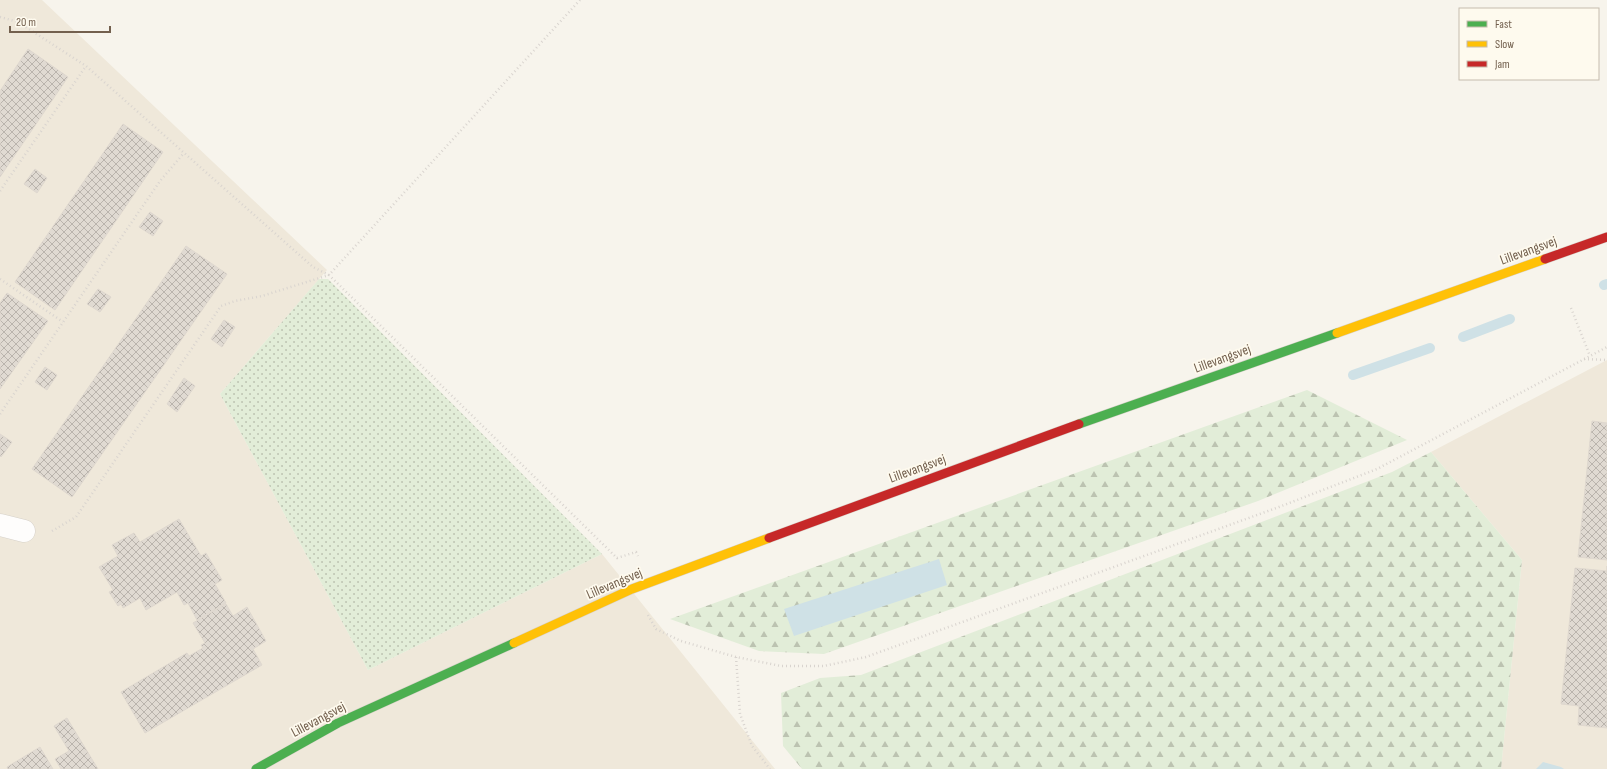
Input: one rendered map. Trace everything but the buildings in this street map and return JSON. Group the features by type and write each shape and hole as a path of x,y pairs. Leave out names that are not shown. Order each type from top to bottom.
{"street":[{"name":"Lillevangsvej","path":"256,769 338,723 632,589 1017,446 1607,237"},
{"path":"0,525 24,531"}],"path":[{"path":"24,531 51,531 76,517 221,306 235,301 262,296 329,275 580,0"},
{"path":"0,17 18,22 86,66 313,267 329,275 617,558"},
{"path":"0,191 86,66"},
{"path":"0,414 160,181 184,153"},
{"path":"0,279 63,322"},
{"path":"1570,308 1590,356"},
{"path":"656,629 681,641 736,658 781,666 824,666 866,657 1279,507 1377,469 1607,347"},
{"path":"1583,359 1607,360"},
{"path":"736,658 740,714 752,746 770,769"}],"shaded area":[{"path":"0,0 42,0 327,270 220,394 368,670 602,554 775,769 0,769"},
{"path":"1607,360 1607,769 1501,769 1522,560 1431,452"},
{"path":"939,559 947,585 794,636 784,609"},
{"path":"1543,762 1561,767 1564,769 1536,769"}],"green space":[{"path":"319,279 328,279 602,554 368,670 220,394"},
{"path":"1307,390 1407,440 1258,501 824,654 759,651 670,619"},
{"path":"1431,452 1522,560 1501,769 802,769 783,746 781,693 820,678 861,675 1392,472"}],"waterway":[{"path":"1463,337 1510,319"},
{"path":"1353,375 1430,348"}],"traffic: fast":[{"path":"1079,424 1337,333"},
{"path":"256,769 338,723 514,643"}],"traffic: slow":[{"path":"1337,333 1545,259"},
{"path":"514,643 632,589 769,538"}],"traffic: jam":[{"path":"1545,259 1607,237"},
{"path":"769,538 1079,424"}]}
